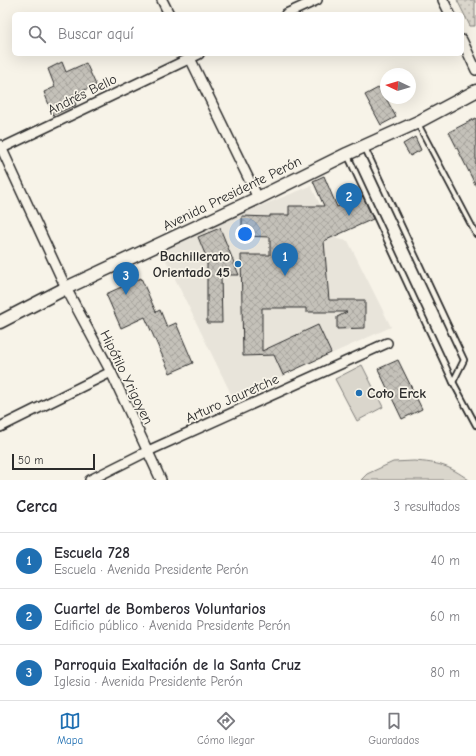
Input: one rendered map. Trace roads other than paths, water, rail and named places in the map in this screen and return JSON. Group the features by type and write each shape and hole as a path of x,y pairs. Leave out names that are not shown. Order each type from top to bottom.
{"main road":[{"name":"Avenida Presidente Perón","path":"0,322 66,288 258,198 364,146 418,122 476,91"}],"street":[{"path":"162,0 168,12"},
{"path":"290,12 317,0"},
{"path":"443,0 449,12"},
{"path":"464,44 476,70"},
{"name":"Andrés Bello","path":"1,148 190,56"},
{"path":"192,56 258,198"},
{"name":"Hipótilo Yrigoyen","path":"1,148 66,288 111,372 162,480"},
{"name":"Arturo Jauretche","path":"90,480 148,451 387,343"},
{"path":"0,426 111,372"}],"lane":[{"path":"418,122 476,234"},
{"path":"364,146 464,360 453,382"},
{"path":"348,154 453,382 476,426"}],"place":[{"name":"Cuartel de Bomberos Voluntarios","path":"349,216"},
{"name":"Bachillerato Orientado 45","path":"238,264"},
{"name":"Escuela 728","path":"285,276"},
{"name":"Parroquia Exaltación de la Santa Cruz","path":"126,295"},
{"name":"Coto Erck","path":"359,393"}]}
